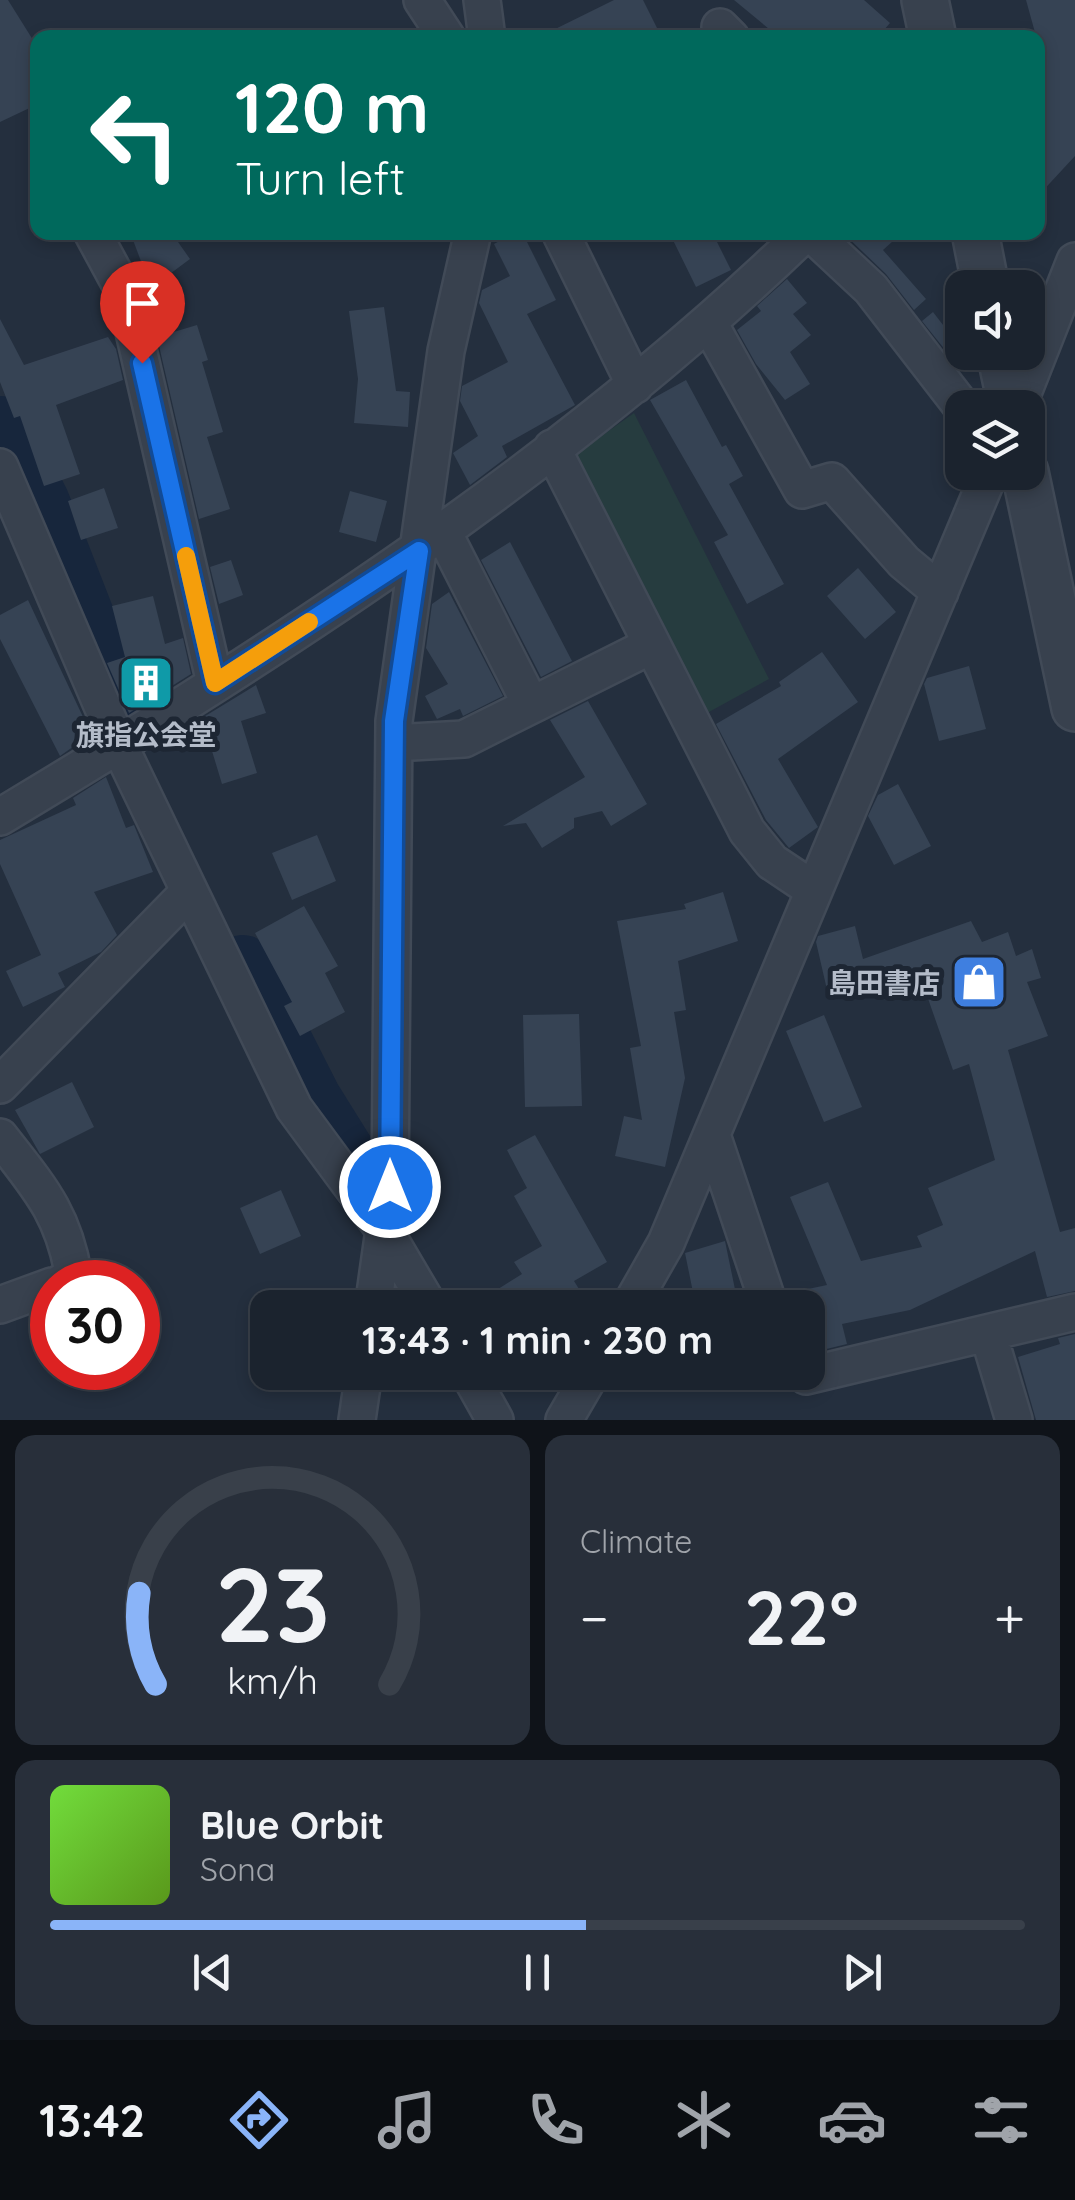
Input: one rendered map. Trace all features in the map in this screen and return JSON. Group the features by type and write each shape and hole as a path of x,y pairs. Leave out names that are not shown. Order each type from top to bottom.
{"street":[{"path":"422,0 442,30"},
{"path":"482,0 486,30"},
{"path":"96,240 124,293 215,683"},
{"path":"376,1290 390,1187 394,743 431,542 446,352 471,240"},
{"path":"564,240 635,385"},
{"path":"0,817 119,745 431,542 710,324 799,240"},
{"path":"817,240 871,289 949,390"},
{"path":"977,240 982,270"},
{"path":"1021,390 1075,261"},
{"path":"710,324 802,490 832,481 904,562 940,592"},
{"path":"552,448 747,831 772,862 814,890"},
{"path":"3,482 119,745 294,1108 384,1230 419,1290"},
{"path":"639,1290 666,1243 982,490"},
{"path":"1030,490 1075,708"},
{"path":"431,542 531,705"},
{"path":"394,743 464,739 652,645"},
{"path":"0,1085 188,893"},
{"path":"712,1135 764,1290"},
{"path":"0,1137 46,1196 68,1238 71,1260"},
{"path":"0,1305 30,1294"},
{"path":"825,1371 1075,1312"},
{"path":"988,1332 1014,1420"},
{"path":"358,1420 362,1390"},
{"path":"478,1390 495,1420"},
{"path":"564,1420 582,1390"}],"green space":[{"path":"634,413 769,679 698,718 569,459"}],"building":[{"path":"0,0 8,0 30,35 30,108 0,122"},
{"path":"614,0 643,0 658,30 553,30"},
{"path":"734,0 864,0 890,23 884,30 770,30"},
{"path":"1026,0 1075,0 1075,156 1045,188 1045,30 1034,30"},
{"path":"133,240 177,240 190,259 151,288"},
{"path":"501,240 526,240 556,300 527,314 575,405 502,446 507,457 470,485 453,453 478,436 460,401 462,386 508,362 479,303 482,290 510,276 494,244"},
{"path":"673,240 716,240 731,270 696,287"},
{"path":"850,240 894,240 883,250 926,299 914,310 886,274"},
{"path":"787,279 807,303 793,314 811,335 790,352 810,384 785,400 756,364 737,330 761,311 757,306"},
{"path":"384,307 396,391 410,392 408,427 354,423 358,379 349,311"},
{"path":"933,312 945,328 945,350 922,321"},
{"path":"0,319 24,365 108,337 116,349 123,380 56,405 80,474 44,486 20,416 14,418 0,382"},
{"path":"197,325 208,360 202,362 223,432 207,437 230,509 199,519 157,337"},
{"path":"686,380 722,447 726,445 743,476 729,484 784,584 747,604 714,542 728,535 650,400"},
{"path":"104,488 118,528 81,540 68,501"},
{"path":"350,491 387,501 376,542 339,532"},
{"path":"510,542 572,661 541,677 481,560"},
{"path":"231,560 243,595 219,604 210,567"},
{"path":"858,568 896,612 865,639 827,596"},
{"path":"449,592 503,696 463,716 460,709 437,719 425,696 448,684 426,648 432,604"},
{"path":"153,596 165,644 183,638 191,674 129,713 107,663 125,657 112,606"},
{"path":"28,600 91,734 60,756 0,639 0,615"},
{"path":"822,652 858,702 778,759 818,827 789,848 766,820 716,724 781,686 779,682"},
{"path":"969,666 986,729 939,741 924,684 927,678"},
{"path":"256,685 266,713 241,721 257,773 222,784 202,718"},
{"path":"588,701 647,804 611,826 602,811 574,818 574,828 542,848 526,823 503,826 585,777 550,720"},
{"path":"106,777 126,828 134,825 153,872 94,892 117,935 101,952 58,973 65,987 23,1007 6,971 41,955 0,864 0,840 76,805 73,798"},
{"path":"898,784 931,846 894,865 868,816 878,795"},
{"path":"317,835 336,881 292,900 272,853"},
{"path":"723,892 738,941 678,961 686,1010 674,1012 685,1078 665,1167 615,1156 624,1116 642,1120 630,1048 641,1046 617,921 686,909 684,904"},
{"path":"304,906 338,966 325,973 345,1012 300,1036 284,1006 292,1002 255,933"},
{"path":"971,921 982,942 1008,932 1016,956 1032,949 1041,978 1027,982 1048,1036 1008,1050 1060,1232 1075,1228 1075,1291 1047,1297 1035,1251 910,1310 842,1324 847,1344 825,1349 825,1290 808,1289 827,1285 790,1197 828,1182 861,1261 922,1247 917,1236 943,1225 928,1188 995,1160 969,1064 953,1070 918,970 828,994 818,936 855,926 863,959"},
{"path":"579,1014 582,1106 525,1107 523,1015"},
{"path":"824,1015 862,1107 824,1122 786,1031"},
{"path":"72,1082 94,1127 40,1154 15,1110"},
{"path":"535,1135 607,1262 574,1281 577,1290 497,1290 522,1274 514,1262 542,1246 514,1196 527,1188 507,1150"},
{"path":"281,1190 301,1236 260,1254 240,1208"},
{"path":"725,1241 735,1290 693,1290 685,1253"},
{"path":"1075,1334 1075,1420 1036,1420 1018,1357 1060,1344 1058,1338"}],"waterway":[{"path":"0,427 39,503 116,700"},
{"path":"243,966 311,1100 364,1185"}],"slow traffic":[{"path":"186,556 215,683 309,622"}],"place":[{"name":"旗指公会堂","path":"146,683"},
{"name":"島田書店","path":"979,982"}],"route":[{"path":"142,363 215,683 419,551 394,721 390,1187"}]}
